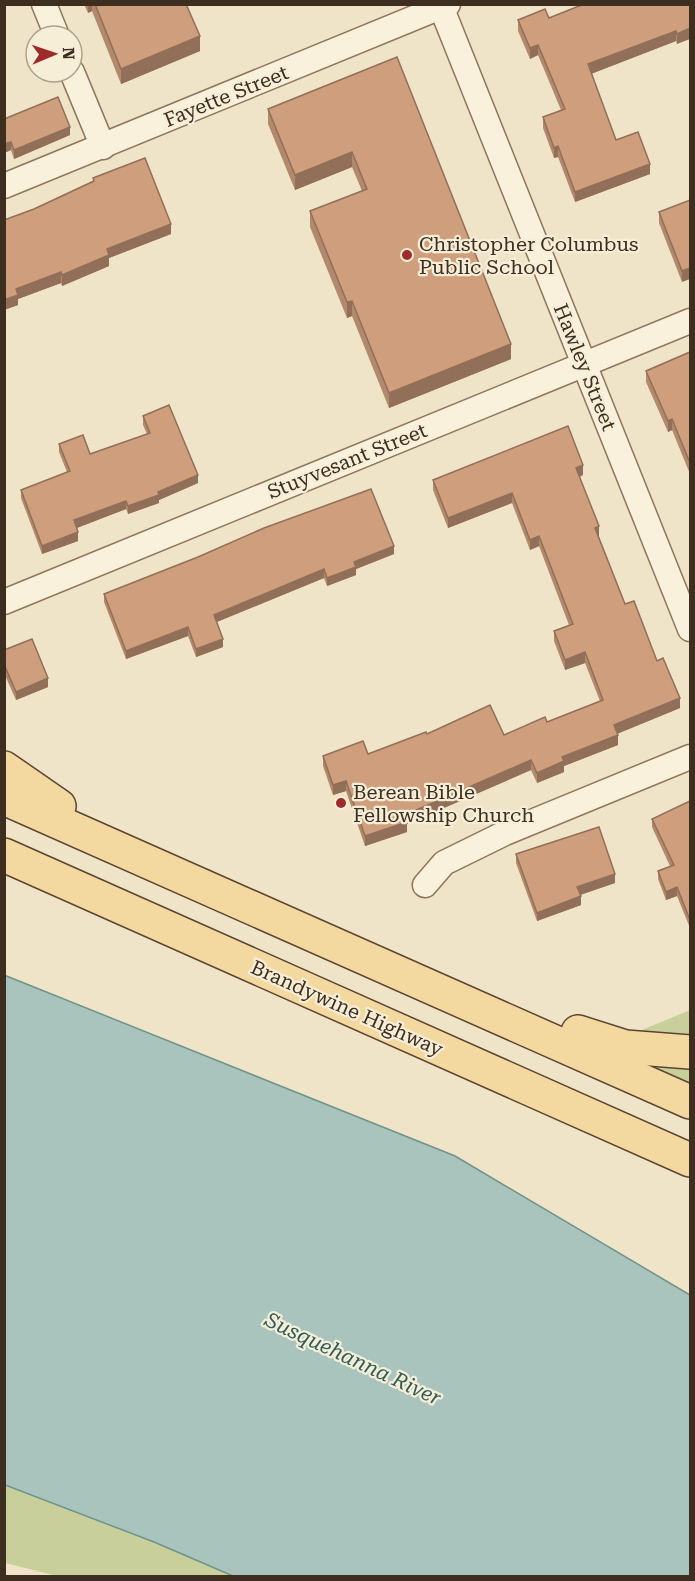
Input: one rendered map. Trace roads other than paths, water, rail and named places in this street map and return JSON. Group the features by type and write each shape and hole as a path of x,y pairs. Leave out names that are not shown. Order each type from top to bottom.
{"main road":[{"path":"4,768 88,825 171,872"},
{"path":"4,798 690,1102"},
{"name":"Brandywine Highway","path":"4,855 690,1160"},
{"path":"404,975 626,1047 690,1052"},
{"path":"601,1120 690,1174"}],"street":[{"path":"44,4 52,24"},
{"name":"Fayette Street","path":"4,186 443,5"},
{"name":"Hawley Street","path":"443,5 690,629"},
{"path":"77,84 102,147"},
{"name":"Stuyvesant Street","path":"4,602 690,321"},
{"path":"425,885 444,863 495,838 690,757"}],"water":[{"name":"Susquehanna River","path":"4,975 455,1156 690,1295 690,1576 233,1576 154,1542 5,1485"}],"place":[{"name":"Christopher Columbus Public School","path":"407,255"},
{"name":"Berean Bible Fellowship Church","path":"341,803"}]}
